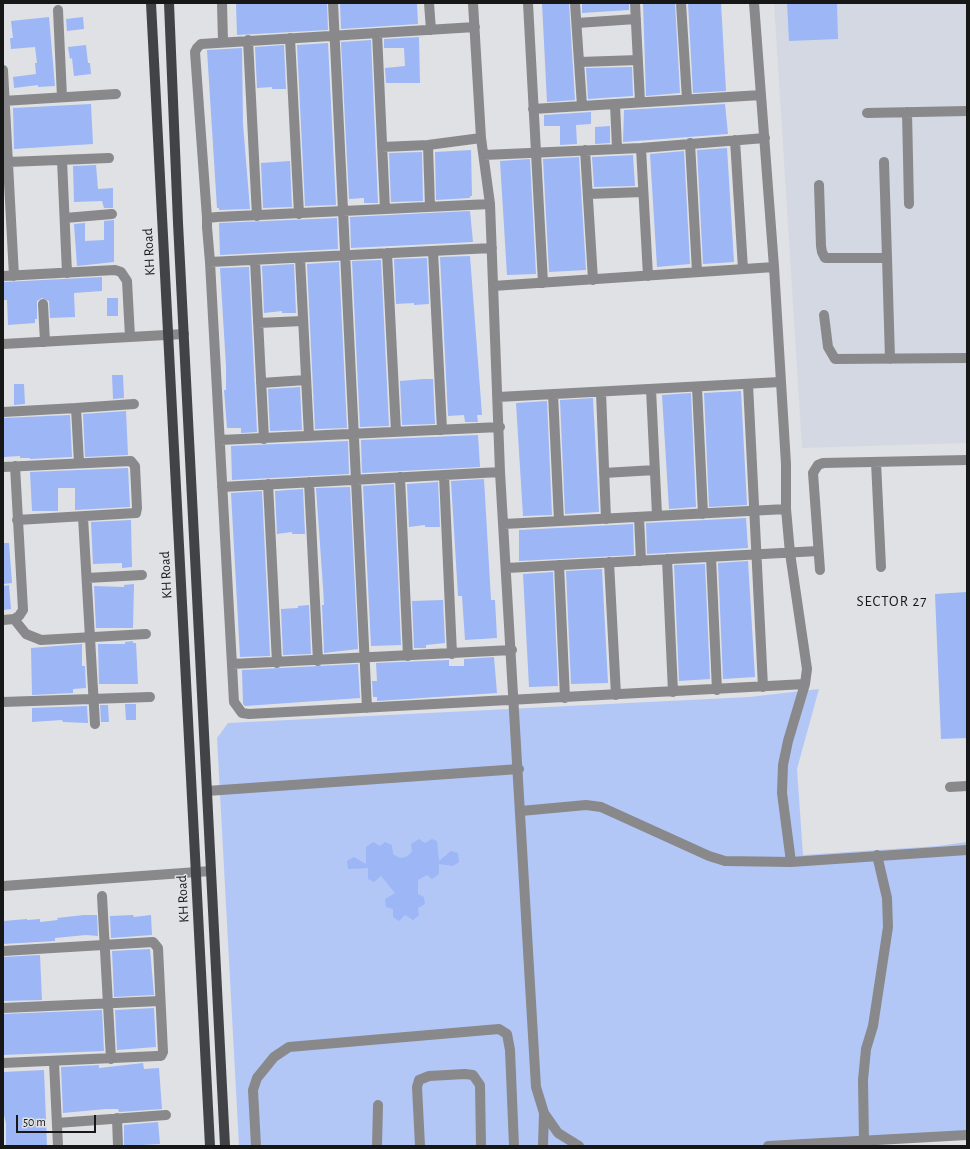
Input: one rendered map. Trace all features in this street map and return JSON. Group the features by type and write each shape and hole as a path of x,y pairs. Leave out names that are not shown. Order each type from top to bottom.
{"main road":[{"name":"KH Road","path":"151,3 210,1146"},
{"path":"169,3 184,334 225,1146"}],"street":[{"path":"222,3 223,42"},
{"path":"333,3 367,708"},
{"path":"429,3 431,30"},
{"path":"473,3 481,138 490,204 500,426 500,472 515,700 536,1087 544,1113 558,1133 579,1146"},
{"path":"528,3 543,283"},
{"path":"575,3 582,106"},
{"path":"635,3 640,102"},
{"path":"681,3 687,99"},
{"path":"754,3 774,267 786,464 786,509 790,553 807,669 805,684 788,741 783,765 782,793 791,862"},
{"path":"58,10 62,97"},
{"path":"577,23 636,19"},
{"path":"475,27 248,40 201,44 196,48 195,52 210,262 234,702 242,713 249,714 717,690 805,684"},
{"path":"377,33 385,209"},
{"path":"290,38 299,214"},
{"path":"248,40 257,216"},
{"path":"580,62 638,60"},
{"path":"3,70 14,276"},
{"path":"4,100 116,94"},
{"path":"534,109 687,99 761,96"},
{"path":"615,104 617,148"},
{"path":"867,113 967,111"},
{"path":"907,112 909,204"},
{"path":"382,147 428,145 481,138"},
{"path":"484,155 641,148 764,138"},
{"path":"735,140 743,269"},
{"path":"690,143 697,272"},
{"path":"428,145 430,207"},
{"path":"641,148 648,276"},
{"path":"585,150 593,280"},
{"path":"8,162 109,158"},
{"path":"62,160 67,272"},
{"path":"884,162 890,359"},
{"path":"819,184 821,246 825,258 887,258"},
{"path":"588,194 643,192"},
{"path":"207,218 490,204"},
{"path":"65,218 112,214"},
{"path":"210,262 492,248"},
{"path":"433,251 442,430"},
{"path":"387,253 396,432"},
{"path":"300,258 309,436"},
{"path":"255,260 264,439"},
{"path":"493,286 774,267"},
{"path":"3,276 115,270 121,272 127,281 130,337"},
{"path":"43,304 45,342"},
{"path":"824,315 828,347 836,359 967,358"},
{"path":"258,323 303,321"},
{"path":"3,344 184,334"},
{"path":"261,383 306,380"},
{"path":"498,397 780,382"},
{"path":"748,384 763,687"},
{"path":"697,387 703,514"},
{"path":"651,389 657,515"},
{"path":"601,392 606,519"},
{"path":"553,394 559,521"},
{"path":"3,412 134,404"},
{"path":"76,408 79,463"},
{"path":"220,440 500,426"},
{"path":"820,570 814,469 818,465 823,463 967,460"},
{"path":"3,467 131,461 135,466 138,508 136,513 17,520"},
{"path":"876,462 881,567"},
{"path":"3,620 14,619 19,616 23,610 15,466"},
{"path":"604,473 655,470"},
{"path":"222,487 500,472"},
{"path":"444,475 452,654"},
{"path":"400,477 408,656"},
{"path":"309,482 318,661"},
{"path":"268,484 276,663"},
{"path":"504,524 786,509"},
{"path":"83,517 95,724"},
{"path":"639,517 641,561"},
{"path":"507,568 818,551"},
{"path":"711,557 717,690"},
{"path":"667,559 673,692"},
{"path":"609,562 616,695"},
{"path":"559,565 565,698"},
{"path":"87,578 142,575"},
{"path":"14,619 26,634 41,640 146,634"},
{"path":"232,664 318,661 512,650"},
{"path":"3,702 150,697"},
{"path":"207,791 519,769"},
{"path":"950,787 967,786"},
{"path":"521,811 586,805 601,807 709,856 724,861 791,862 967,850"},
{"path":"864,1141 863,1080 866,1049 873,1026 888,927 887,898 877,855"},
{"path":"3,886 211,871"},
{"path":"102,896 111,1059"},
{"path":"3,950 104,946 153,942 158,948 163,1052 161,1056 54,1062 3,1063"},
{"path":"3,1008 160,1001"},
{"path":"256,1146 253,1090 257,1078 274,1057 288,1048 499,1029 507,1034 510,1050 514,1146"},
{"path":"54,1062 58,1146"},
{"path":"420,1146 417,1087 419,1080 429,1076 465,1074 473,1075 480,1085 480,1146"},
{"path":"377,1146 378,1105"},
{"path":"543,1146 544,1113"},
{"path":"57,1123 166,1115"},
{"path":"117,1118 118,1146"},
{"path":"768,1146 842,1144 864,1141 967,1135"}],"shaded area":[{"path":"774,3 967,3 967,443 802,448"},
{"path":"819,689 797,769 803,855 938,846 967,842 967,1137 865,1146 239,1146 217,738 228,723 749,697"}],"building":[{"path":"236,3 327,3 328,30 237,35"},
{"path":"340,3 417,3 418,24 341,29"},
{"path":"542,3 569,3 575,100 547,102"},
{"path":"582,3 629,3 629,10 582,13"},
{"path":"643,3 675,3 680,93 646,96"},
{"path":"688,3 721,3 726,91 693,93"},
{"path":"787,3 837,3 838,39 789,41"},
{"path":"49,17 55,86 38,87 38,85 14,88 13,77 36,74 35,63 37,63 35,47 11,49 10,38 13,38 11,21"},
{"path":"83,17 84,29 67,31 66,19"},
{"path":"419,37 420,83 386,83 385,68 405,66 404,48 384,48 384,39"},
{"path":"371,40 378,203 364,203 364,198 349,199 341,42"},
{"path":"328,43 336,205 305,206 297,45"},
{"path":"86,45 91,74 74,76 72,58 70,59 68,47"},
{"path":"284,45 286,89 272,89 272,87 257,88 255,47"},
{"path":"242,48 243,124 250,209 219,210 219,208 217,208 207,50"},
{"path":"632,67 633,96 588,99 586,68"},
{"path":"91,104 93,144 14,149 13,108"},
{"path":"725,104 728,134 623,142 624,110"},
{"path":"591,112 591,124 576,125 577,144 560,145 560,126 544,126 544,115"},
{"path":"610,126 610,143 595,144 595,127"},
{"path":"727,148 734,262 703,264 697,150"},
{"path":"471,150 472,196 470,196 470,198 436,200 435,152"},
{"path":"684,151 690,264 657,267 650,154"},
{"path":"422,152 423,201 391,202 389,153"},
{"path":"633,155 635,186 594,187 592,157"},
{"path":"579,157 586,270 549,272 543,159"},
{"path":"530,159 536,274 507,275 500,161"},
{"path":"290,161 292,207 263,208 261,163"},
{"path":"96,165 98,189 113,188 113,208 104,208 102,201 74,202 73,166"},
{"path":"470,211 473,242 351,248 350,217"},
{"path":"337,218 338,249 220,255 219,223"},
{"path":"114,220 114,262 77,266 74,224 85,223 85,241 104,240 104,221"},
{"path":"470,256 482,415 477,415 478,422 465,422 464,415 448,416 440,257"},
{"path":"427,258 429,304 396,304 394,259"},
{"path":"381,260 389,426 360,427 352,261"},
{"path":"339,262 347,428 315,429 307,264"},
{"path":"294,264 296,313 282,313 282,311 264,313 262,266"},
{"path":"249,267 257,432 241,433 241,428 227,428 224,390 226,390 226,366 220,268"},
{"path":"102,277 102,291 74,293 75,317 50,318 49,301 42,298 37,301 37,319 35,319 35,323 8,325 7,300 4,300 4,282"},
{"path":"107,298 118,298 118,316 107,316"},
{"path":"112,375 123,375 124,398 113,399"},
{"path":"433,379 435,424 402,425 400,381"},
{"path":"14,384 24,384 25,404 14,405"},
{"path":"300,387 302,430 270,431 268,389"},
{"path":"741,391 747,505 709,507 704,393"},
{"path":"691,393 696,507 669,509 662,395"},
{"path":"593,398 599,512 565,514 560,400"},
{"path":"547,401 552,515 523,516 516,403"},
{"path":"126,411 128,455 85,457 83,414"},
{"path":"70,415 72,457 30,459 20,458 20,456 4,457 3,418"},
{"path":"478,435 480,467 362,473 361,440"},
{"path":"348,441 349,474 232,480 231,446"},
{"path":"128,468 130,507 75,510 75,488 58,488 58,511 32,511 30,472"},
{"path":"484,479 491,600 495,600 497,638 465,640 462,596 458,596 451,481"},
{"path":"438,482 440,527 425,527 425,525 409,527 407,484"},
{"path":"394,484 401,645 371,646 363,486"},
{"path":"350,487 358,649 324,653 322,605 324,605 316,488"},
{"path":"303,489 305,534 292,534 292,532 277,534 275,491"},
{"path":"262,491 270,656 240,657 231,493"},
{"path":"746,518 748,548 647,554 646,523"},
{"path":"131,520 132,567 122,568 122,563 93,564 91,522"},
{"path":"633,524 634,555 519,561 519,530"},
{"path":"3,543 9,543 12,583 3,584"},
{"path":"748,561 755,677 723,679 718,563"},
{"path":"705,564 710,679 679,681 674,565"},
{"path":"602,569 608,683 571,684 566,571"},
{"path":"553,572 558,686 529,687 523,574"},
{"path":"134,584 133,628 96,628 94,586 124,587 124,585"},
{"path":"9,585 11,609 3,610 3,586"},
{"path":"967,592 967,738 941,739 935,594"},
{"path":"443,600 445,643 426,645 426,648 414,648 412,601"},
{"path":"309,605 311,654 283,655 281,609 298,608 298,606"},
{"path":"133,641 133,643 136,643 138,684 99,684 98,644 125,644 125,642"},
{"path":"82,644 82,666 85,666 86,688 73,689 73,693 32,695 31,648"},
{"path":"494,657 497,693 377,701 377,697 373,697 372,681 377,681 376,663 449,660 449,666 464,666 464,659"},
{"path":"358,664 360,698 245,706 243,704 242,670"},
{"path":"125,704 136,704 136,720 126,720"},
{"path":"100,705 108,705 109,722 101,722"},
{"path":"87,706 88,723 63,722 62,720 32,722 32,708"},
{"path":"419,839 425,843 432,839 437,841 439,861 451,851 458,853 459,862 453,866 439,864 439,874 432,879 427,875 418,880 418,894 424,897 425,904 418,908 419,915 413,920 405,915 399,921 393,917 393,909 386,907 385,899 395,893 381,876 374,882 368,879 368,868 348,869 347,861 354,857 366,864 366,847 373,842 380,846 385,842 392,845 393,854 400,858 406,857 412,852 411,844"},
{"path":"97,915 98,936 86,935 55,938 55,941 3,944 3,921 40,919 40,922 58,920 57,918"},
{"path":"133,915 134,917 151,915 152,935 111,938 110,916"},
{"path":"150,949 154,995 114,997 112,951"},
{"path":"40,955 42,1000 3,1001 3,957"},
{"path":"154,1008 156,1047 117,1050 115,1010"},
{"path":"102,1010 104,1051 3,1055 3,1014"},
{"path":"143,1063 144,1069 159,1068 162,1109 119,1112 118,1109 106,1109 63,1113 61,1067 99,1065 99,1068"},
{"path":"44,1070 47,1146 6,1146 6,1123 3,1111 3,1072"},
{"path":"158,1122 160,1144 124,1146 124,1125"}],"district":[{"name":"SECTOR 27","path":"892,601"}]}
